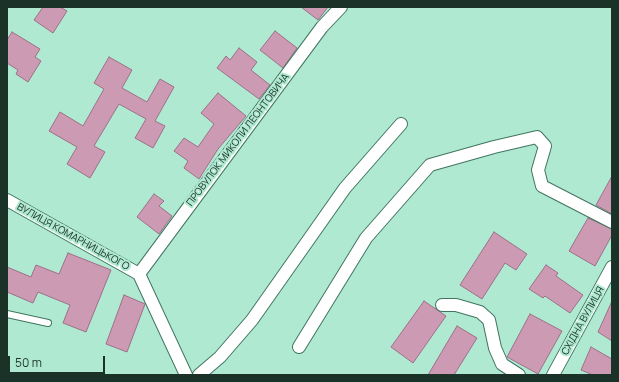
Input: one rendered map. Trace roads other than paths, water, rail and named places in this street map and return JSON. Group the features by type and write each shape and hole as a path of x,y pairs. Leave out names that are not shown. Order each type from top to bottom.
{"street":[{"name":"ПРОВУЛОК МИКОЛИ ЛЕОНТОВИЧА","path":"139,274 322,27 341,7"},
{"path":"199,375 220,357 252,320 345,188 402,124"},
{"path":"299,347 366,238 430,165 494,147 537,138 545,146 538,170 542,186 612,222"},
{"name":"ВУЛИЦЯ КОМАРНИЦЬКОГО","path":"7,200 139,274"},
{"name":"СХІДНА ВУЛИЦЯ","path":"553,375 612,267"},
{"path":"139,274 186,375"},
{"path":"442,305 456,304 480,312 489,320 495,348 502,364 520,375"}],"lane":[{"path":"7,314 48,323"}]}
